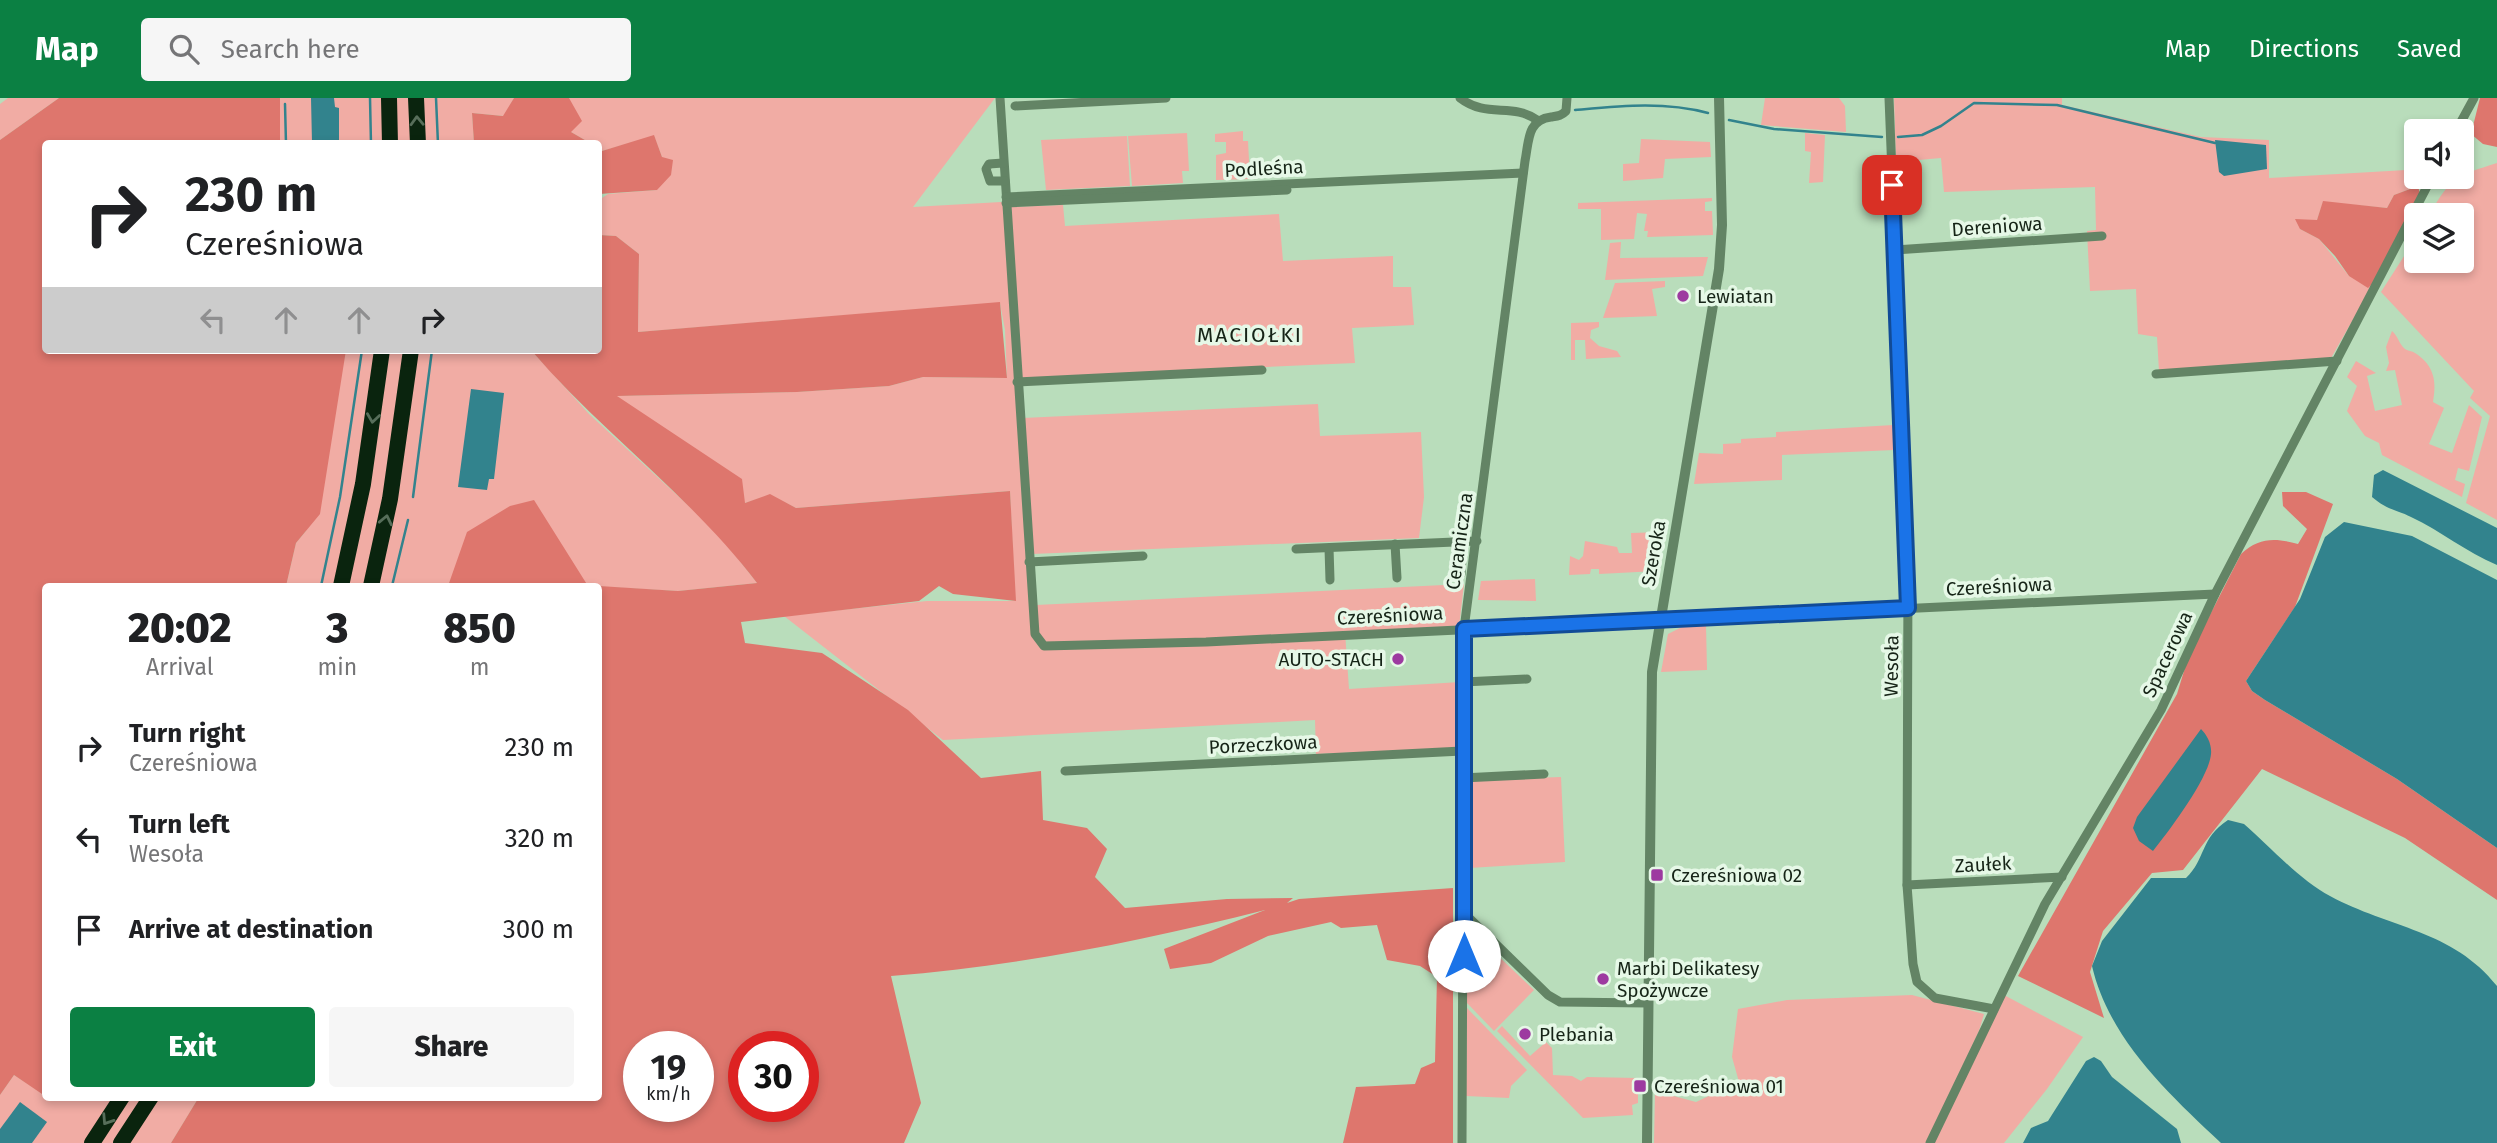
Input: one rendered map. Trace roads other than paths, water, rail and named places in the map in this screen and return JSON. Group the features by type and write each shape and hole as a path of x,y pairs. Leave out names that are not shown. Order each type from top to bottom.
{"highway":[{"path":"389,98 390,140"},
{"path":"416,98 418,140"},
{"path":"342,583 363,484 381,354"},
{"path":"372,583 390,499 410,354"},
{"path":"92,1143 119,1101"},
{"path":"121,1143 148,1101"}],"street":[{"path":"1000,98 1029,562 1143,556"},
{"path":"1015,106 1166,98"},
{"path":"1460,98 1481,110 1526,112 1537,120 1563,115 1567,98"},
{"name":"Szeroka","path":"1647,1143 1651,696 1659,622 1720,269 1722,225 1719,98"},
{"name":"Wesoła","path":"1889,98 1908,608 1907,885 1913,964 1917,982 1935,998 1994,1009"},
{"path":"2463,119 2474,98"},
{"name":"Ceramiczna","path":"1462,1143 1464,629 1523,173 1532,125 1537,120"},
{"path":"1003,163 989,164 986,169 990,181 1005,181"},
{"name":"Podleśna","path":"1006,200 1523,173"},
{"path":"1006,200 1384,186"},
{"name":"Spacerowa","path":"1930,1143 2045,904 2161,710 2215,594 2426,189"},
{"name":"Dereniowa","path":"1895,250 2102,236"},
{"path":"2156,374 2337,361"},
{"path":"1017,382 1262,370"},
{"path":"1461,574 1463,541"},
{"path":"1296,549 1477,541"},
{"path":"1395,544 1397,578"},
{"path":"1329,548 1330,580"},
{"name":"Czereśniowa","path":"1029,562 1035,634 1044,646 1659,622 2215,594"},
{"path":"1463,682 1527,679"},
{"name":"Porzeczkowa","path":"1065,771 1462,751"},
{"path":"1462,778 1544,774"},
{"name":"Zaułek","path":"1907,885 2062,877"},
{"path":"1464,913 1548,995 1560,1002 1648,1003"}],"water":[{"path":"311,98 334,98 335,107 339,108 339,140 312,140"},
{"path":"2215,140 2266,145 2267,169 2224,176 2219,172"},
{"path":"471,389 504,393 494,479 489,479 487,490 458,487"},
{"path":"2383,470 2497,528 2497,565 2372,497 2374,475"},
{"path":"2344,522 2412,536 2497,580 2497,848 2397,779 2265,700 2252,691 2246,681 2300,599 2325,537"},
{"path":"2201,729 2211,747 2209,764 2187,804 2153,851 2139,841 2133,828 2137,817"},
{"path":"2228,820 2244,824 2319,890 2352,907 2440,941 2480,967 2497,986 2497,1143 2221,1143 2181,1105 2143,1063 2112,1017 2100,993 2092,966 2102,941 2151,878 2186,878 2212,834"},
{"path":"2094,1057 2101,1061 2112,1077 2177,1129 2181,1143 2023,1143 2031,1128 2048,1121 2086,1061"},
{"path":"20,1102 47,1122 32,1143 0,1143 0,1129"}],"waterway":[{"path":"370,98 371,140"},
{"path":"436,98 438,140"},
{"path":"1898,137 1922,135 1941,126 1974,103 2057,105 2215,143"},
{"path":"285,104 286,140"},
{"path":"1575,110 1658,106 1708,113"},
{"path":"1729,120 1774,129 1882,137"},
{"path":"322,583 340,497 361,354"},
{"path":"413,497 431,354"},
{"path":"393,583 408,520"}],"place":[{"name":"Lewiatan","path":"1683,296"},
{"name":"AUTO-STACH","path":"1398,659"},
{"name":"Czereśniowa 02","path":"1657,875"},
{"name":"Marbi Delikatesy Spożywcze","path":"1603,979"},
{"name":"Plebania","path":"1525,1034"},
{"name":"Czereśniowa 01","path":"1640,1086"}],"district":[{"name":"MACIOŁKI","path":"1250,335"}]}
